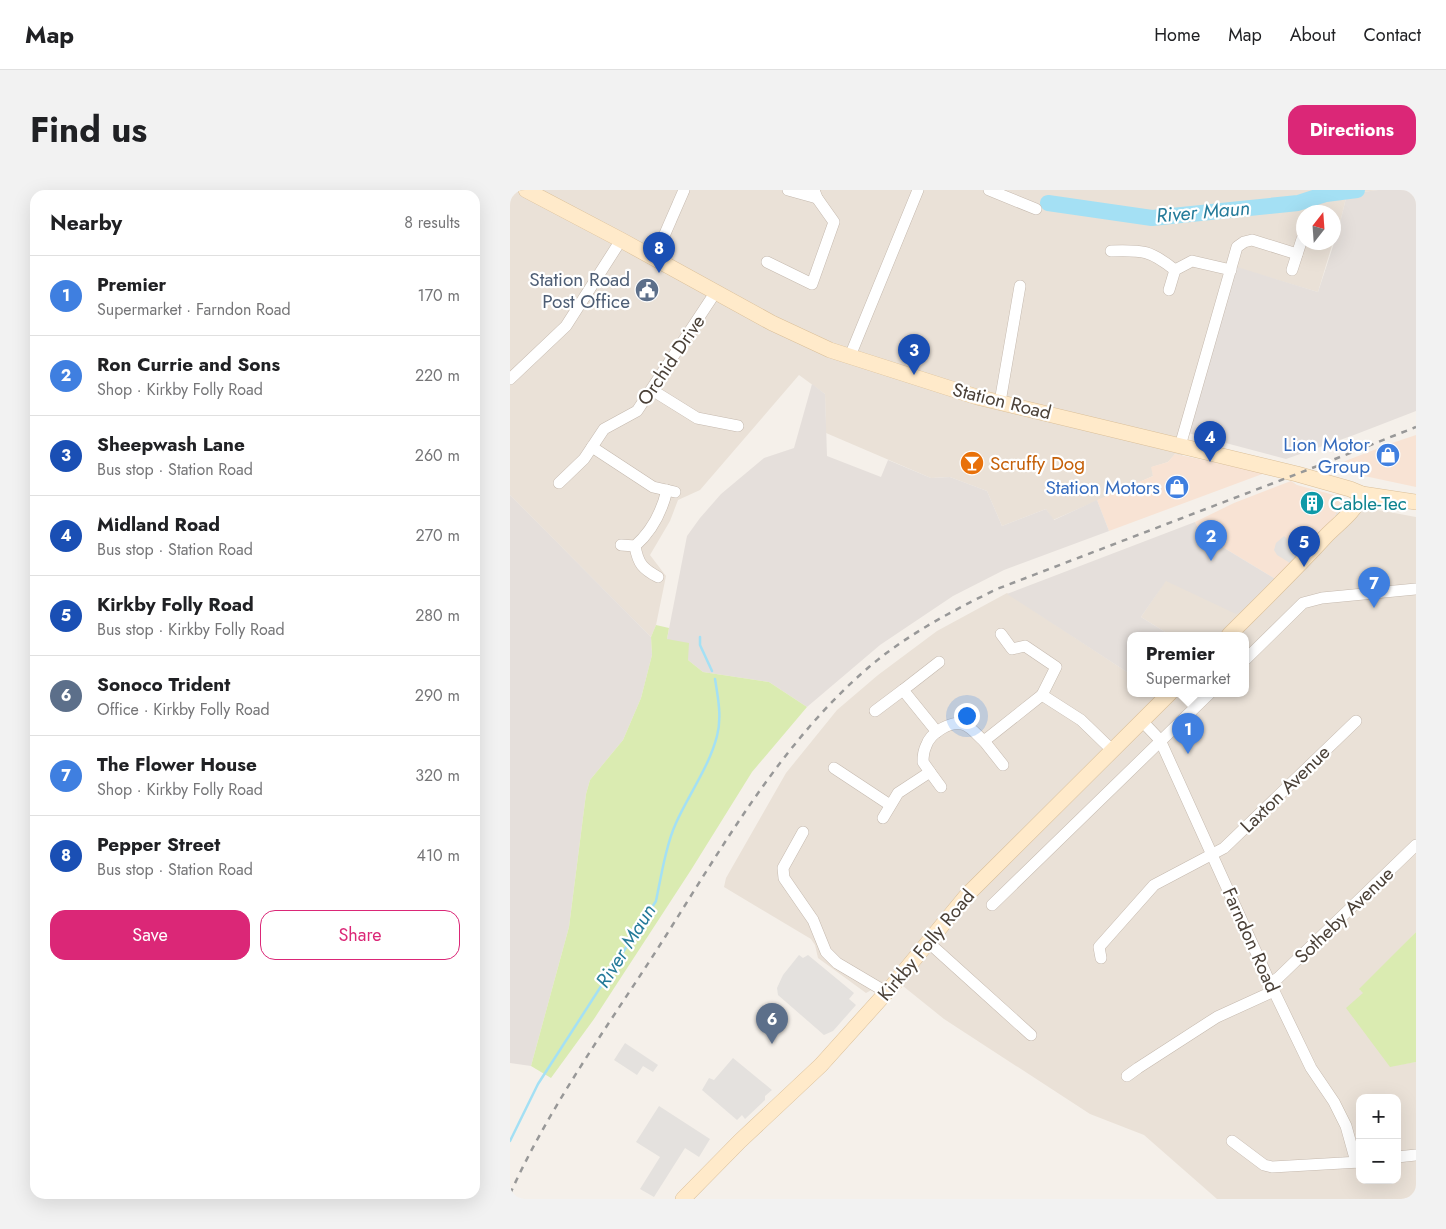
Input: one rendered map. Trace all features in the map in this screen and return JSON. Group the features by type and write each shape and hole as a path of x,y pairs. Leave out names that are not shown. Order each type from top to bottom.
{"main road":[{"name":"Station Road","path":"526,190 621,240 772,324 830,350 1000,402 1342,486 1362,494 1416,502"},
{"path":"1232,632 1331,531 1353,512 1362,494"},
{"name":"Kirkby Folly Road","path":"683,1199 740,1141 820,1066 886,992 966,895 1166,697"}],"street":[{"path":"654,259 684,190"},
{"path":"767,262 812,284 834,222 816,194 788,190"},
{"path":"850,356 918,190"},
{"path":"989,190 1036,209"},
{"path":"510,379 566,326 621,240"},
{"path":"1180,446 1237,246 1252,240 1297,254"},
{"path":"1111,251 1137,250 1157,256 1175,270"},
{"path":"1292,270 1298,250"},
{"path":"1169,290 1175,270 1192,261 1231,270"},
{"path":"1000,402 1020,286"},
{"name":"Orchid Drive","path":"559,483 584,459 604,428 638,411 715,293"},
{"path":"652,390 697,418 738,426"},
{"path":"592,447 653,486 671,491 644,538 636,546 620,545"},
{"path":"636,546 637,558 645,570 658,577"},
{"path":"1249,656 1304,603 1322,598 1416,589"},
{"path":"984,741 1042,695 1056,667 1025,646 1012,650 1001,634"},
{"path":"875,711 939,662"},
{"path":"903,690 937,732"},
{"path":"1042,695 1081,720 1112,750"},
{"name":"Kirkby Folly Road","path":"992,905 1206,697"},
{"name":"Farndon Road","path":"1142,720 1160,740 1272,987 1311,1068 1334,1102 1346,1126 1356,1155"},
{"name":"Laxton Avenue","path":"1101,958 1099,947 1154,885 1224,848 1356,721"},
{"path":"941,787 922,762 926,744 948,724 960,723 967,726 984,741 1003,765"},
{"path":"834,768 890,805"},
{"path":"883,818 898,793 930,772"},
{"path":"803,832 782,868 784,878 813,920 826,952 837,963 886,992"},
{"name":"Sotheby Avenue","path":"1127,1076 1217,1017 1272,987 1278,978 1416,845"},
{"path":"928,942 1031,1035"},
{"path":"1232,1142 1264,1165 1272,1167 1356,1162"},
{"path":"1401,1157 1416,1155"}],"shaded area":[{"path":"510,190 1378,190 1347,194 1341,219 1341,205 1296,205 1296,250 1331,250 1318,292 1237,268 1182,456 1175,454 1168,462 1152,467 1153,476 1053,520 1046,509 1002,526 987,491 950,477 931,478 826,433 825,394 799,375 700,490 678,500 670,521 650,555 666,576 656,625 651,637 510,495"},
{"path":"1378,190 1416,190 1416,411 1286,459 1188,433 1237,267 1318,292 1332,250 1341,250 1341,219 1347,194"},
{"path":"812,384 825,394 827,456 881,477 888,460 931,478 950,477 987,491 1002,526 1046,509 1054,520 1097,500 1109,531 1004,570 953,596 880,645 807,707 769,682 703,672 667,639 687,536 721,494 764,458 794,448"},
{"name":"Lion Motor Group","path":"1416,435 1416,487 1327,468 1392,443"},
{"name":"Station Motors","path":"1175,454 1265,473 1109,531 1097,500 1153,476 1151,467 1168,462"},
{"path":"1291,481 1297,485 1334,495 1341,493 1340,503 1332,523 1277,580 1201,534 1195,522 1234,503"},
{"path":"510,495 651,637 652,655 641,698 623,740 590,780 586,794 569,927 531,1066 510,1063"},
{"path":"1340,503 1416,517 1416,932 1360,990 1363,992 1390,1066 1416,1062 1416,1199 1217,1199 1144,1135 1090,1114 944,1019 893,978 866,993 818,958 815,945 811,939 724,887 726,878 786,773 837,710 878,675 937,631 1007,593 1127,672 1127,697 1249,697 1249,632 1165,632 1141,617 1166,580 1236,613 1332,523"},
{"path":"1195,522 1201,534 1277,580 1250,607 1236,614 1166,581 1141,617 1165,632 1127,632 1127,672 1007,594"},
{"path":"1284,536 1301,552 1290,563 1277,555 1274,550 1276,543"},
{"path":"799,955 803,958 808,955 854,993 849,999 856,1005 833,1031 824,1035 778,995 777,988 783,975"},
{"path":"625,1043 658,1065 653,1072 643,1066 637,1075 614,1060"},
{"path":"733,1058 772,1090 765,1096 765,1100 745,1119 742,1115 737,1120 702,1090 709,1078 714,1080"},
{"path":"659,1106 710,1139 699,1157 685,1148 654,1197 640,1189 660,1157 636,1142"}],"green space":[{"path":"656,625 669,628 667,639 689,643 688,660 703,672 769,682 807,707 752,772 594,1019 551,1078 531,1066 569,927 586,794 590,780 623,740 641,698 652,655 651,637"},
{"path":"1416,932 1416,1062 1390,1067 1346,1008 1363,993 1359,989"}],"waterway":[{"name":"River Maun","path":"1048,203 1152,218 1298,203 1326,194 1357,190"},
{"name":"River Maun","path":"700,637 700,645 712,671"},
{"name":"River Maun","path":"510,1141 538,1084 656,901 672,832 709,759 717,736 719,715 715,679"}],"railway":[{"path":"510,1194 557,1104 751,803 779,764 809,728 840,693 875,662 934,622 997,589 1416,427"}],"place":[{"name":"Pepper Street","path":"659,273"},
{"name":"Station Road Post Office","path":"647,290"},
{"name":"Sheepwash Lane","path":"914,375"},
{"name":"Lion Motor Group","path":"1388,455"},
{"name":"Midland Road","path":"1210,462"},
{"name":"Scruffy Dog","path":"972,463"},
{"name":"Station Motors","path":"1177,487"},
{"name":"Cable-Tec","path":"1312,503"},
{"name":"Ron Currie and Sons","path":"1211,561"},
{"name":"Kirkby Folly Road","path":"1304,567"},
{"name":"The Flower House","path":"1374,608"},
{"name":"Premier","path":"1188,754"},
{"name":"Sonoco Trident","path":"772,1044"}]}
